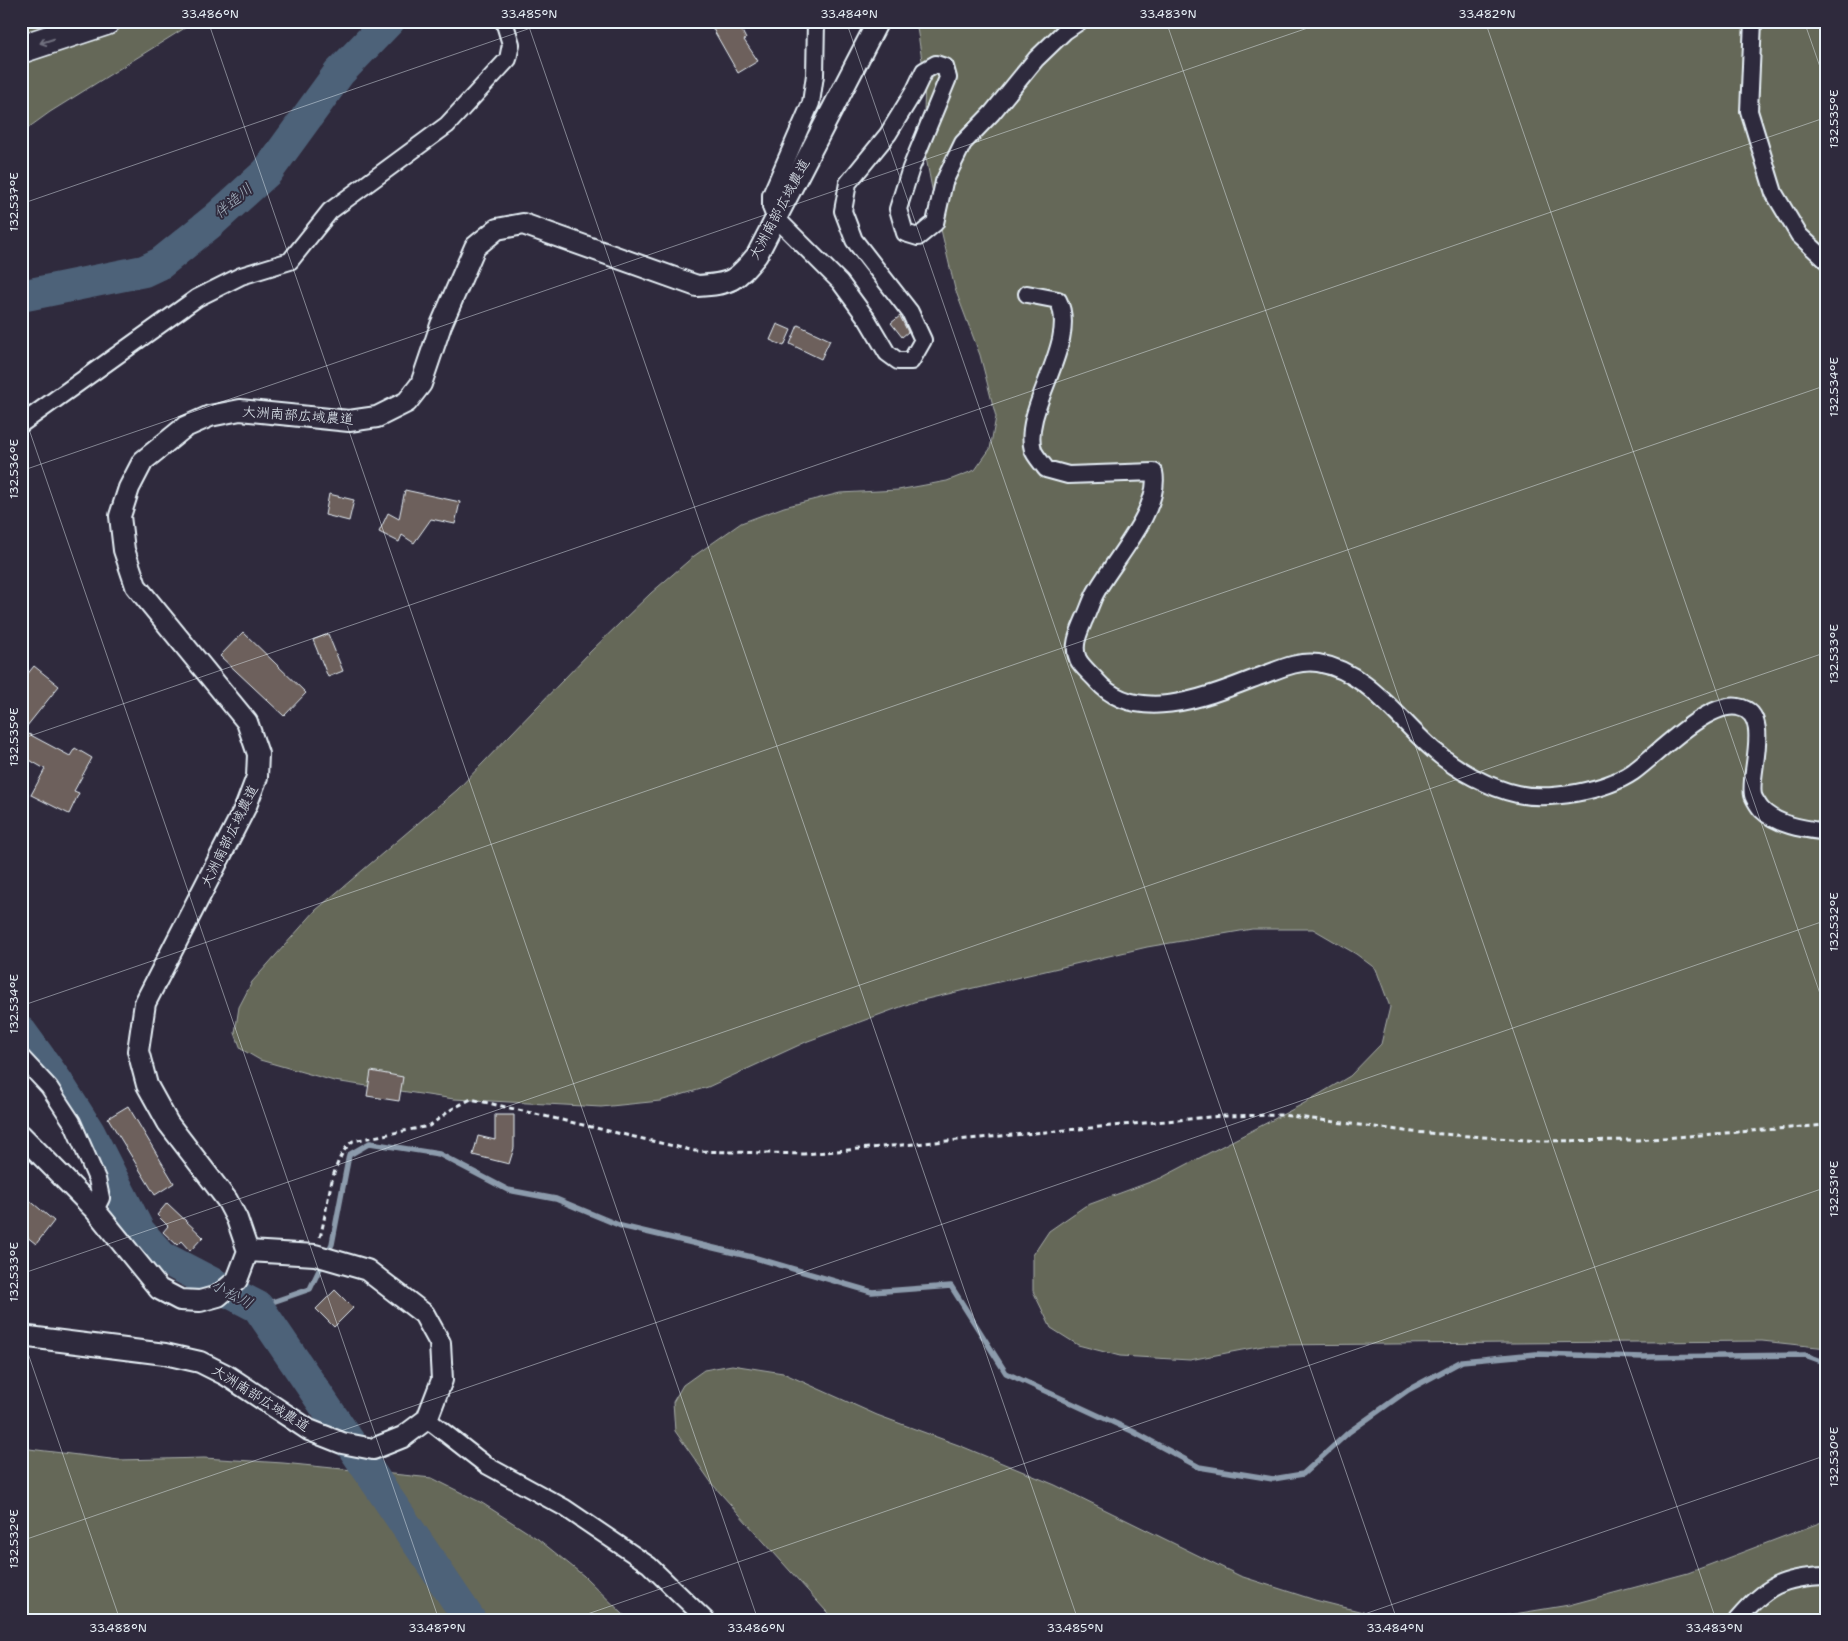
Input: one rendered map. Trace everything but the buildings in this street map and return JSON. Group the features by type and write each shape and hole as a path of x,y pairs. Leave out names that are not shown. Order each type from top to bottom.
{"highway":[{"path":"21,49 106,21"}],"street":[{"path":"21,424 198,298 242,276 290,261 330,211 447,125 508,59 510,44 504,21"},
{"path":"816,21 815,75 811,103 771,195 772,207 775,217 840,282 867,319 887,353 898,361 911,361 923,340 910,312 854,240 843,211 848,183 888,134 915,90 924,71 936,64 945,67 948,78 911,168 898,209 905,233 918,237 935,223 944,182 964,143 992,113 1036,59 1080,21"},
{"name":"大洲南部広域農道","path":"248,1251 238,1219 227,1200 168,1123 147,1085 138,1052 145,1003 246,806 257,777 258,754 247,722 136,586 124,550 120,516 129,488 143,461 185,427 210,416 240,410 349,421 378,417 406,402 421,384 441,326 475,247 497,229 523,224 697,286 716,284 738,277 757,255 878,21"},
{"path":"1753,21 1749,110 1774,193 1799,235 1827,261"},
{"path":"1027,294 1058,300 1064,312 1057,352 1032,427 1033,450 1046,469 1068,475 1154,472 1156,482 1150,506 1095,595 1075,640 1078,659 1104,689 1127,702 1163,705 1213,694 1303,661 1333,666 1371,689 1437,753 1480,781 1518,795 1568,795 1608,786 1633,772 1674,736 1703,718 1718,709 1739,707 1751,714 1758,729 1753,795 1763,811 1793,826 1827,832"},
{"path":"21,1057 49,1087 72,1122 97,1179 101,1198 95,1210"},
{"path":"21,1135 95,1210 159,1289 180,1300 200,1300 218,1296 237,1280 248,1251 315,1255 367,1270 424,1314 440,1343 442,1380 427,1419 486,1465 565,1508 649,1565 706,1620"},
{"name":"大洲南部広域農道","path":"21,1336 165,1354 200,1362 226,1375 309,1430 342,1443 373,1449 403,1437 427,1419"},
{"path":"1737,1620 1753,1602 1778,1583 1801,1577 1827,1576"}],"path":[{"path":"315,1255 335,1172 345,1147 353,1141 429,1126 452,1109 471,1099 695,1151 804,1154 1221,1116 1282,1116 1413,1132 1540,1141 1638,1140 1827,1125"}],"green space":[{"path":"21,21 196,21 50,112 21,133"},
{"path":"916,21 1827,21 1827,1348 1762,1341 1268,1345 1190,1360 1120,1356 1078,1345 1051,1328 1033,1291 1033,1255 1049,1231 1085,1206 1161,1178 1301,1105 1350,1076 1381,1044 1390,1007 1376,969 1356,954 1313,929 1252,929 1147,947 914,1002 808,1041 708,1087 660,1101 601,1107 454,1099 334,1081 260,1060 241,1049 235,1033 239,1007 252,982 316,910 457,790 590,652 651,593 694,556 741,523 784,507 840,493 898,490 947,481 975,470 990,449 996,417 980,355 955,289 923,142 925,80"},
{"path":"732,1365 783,1373 877,1415 961,1446 1055,1485 1240,1576 1315,1600 1387,1618 1404,1620 834,1620 713,1485 675,1431 673,1402 683,1385 704,1370"},
{"path":"21,1448 119,1460 204,1458 283,1463 432,1478 482,1503 538,1539 584,1576 629,1620 21,1620"},
{"path":"1827,1520 1827,1620 1478,1620 1569,1605 1688,1573"}],"waterway":[{"name":"伴造川","path":"21,296 144,271 161,263 214,220 267,172 339,73 389,21"},
{"name":"小松川","path":"21,1032 58,1083 89,1132 139,1231 162,1257 258,1307 470,1620"},
{"path":"327,1254 332,1244 349,1155 370,1143 439,1154 508,1190 556,1199 621,1226 756,1258 872,1292 951,1286 1006,1373 1132,1431 1199,1467 1273,1479 1303,1474 1349,1432 1408,1390 1462,1361 1536,1354 1643,1357 1805,1355 1827,1363"},
{"path":"258,1307 310,1289 323,1262"}]}
